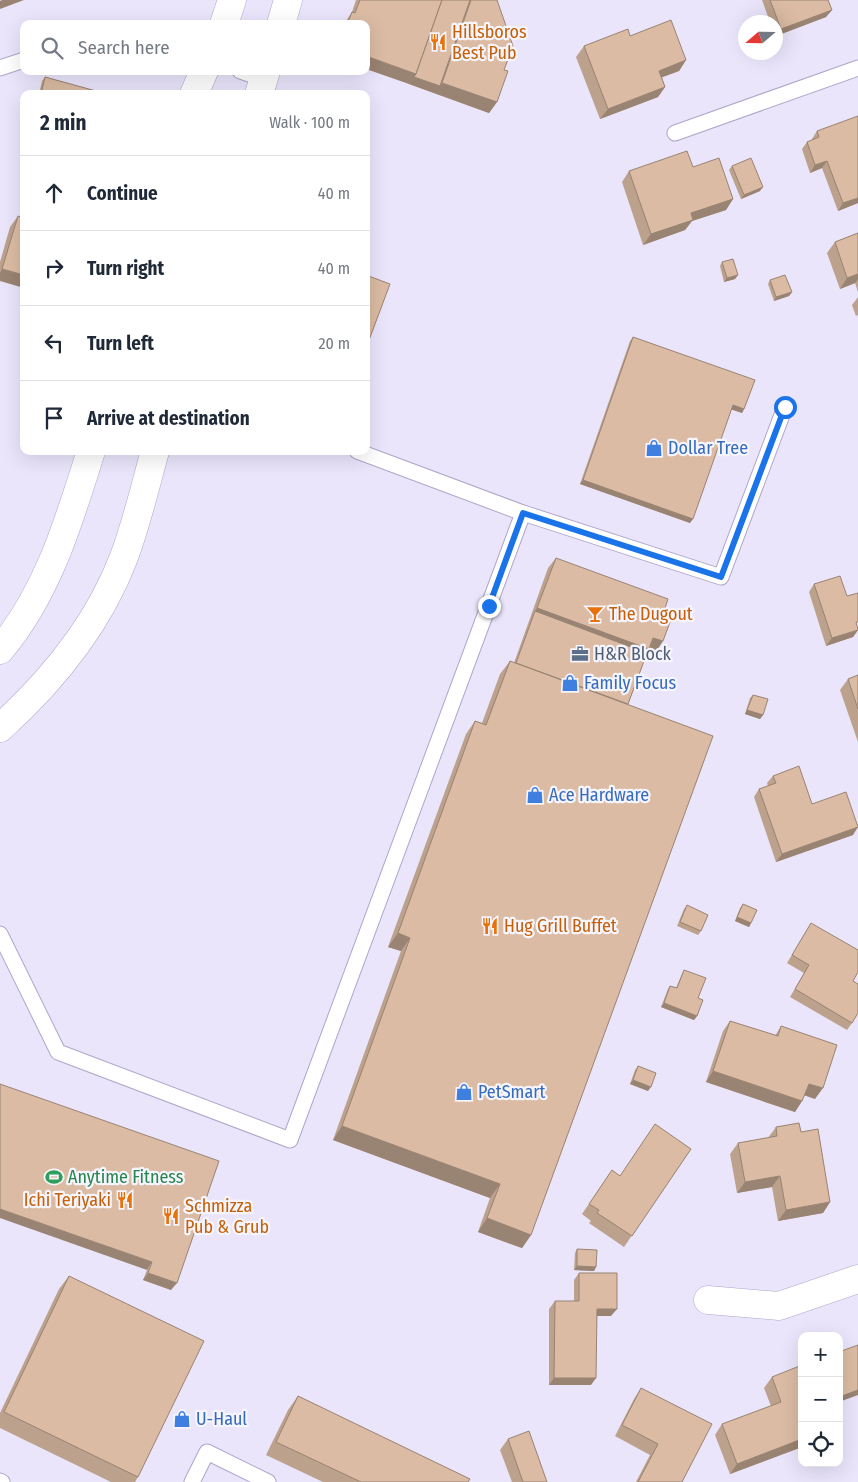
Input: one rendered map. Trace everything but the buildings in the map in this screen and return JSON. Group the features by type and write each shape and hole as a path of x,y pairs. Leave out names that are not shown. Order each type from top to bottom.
{"main road":[{"path":"225,20 232,0"},
{"path":"282,20 288,0"},
{"path":"196,90 202,75"},
{"path":"0,650 29,609 45,579 68,524 90,455"},
{"path":"0,728 51,677 83,633 105,597 123,559 139,513 154,455"},
{"path":"708,1300 779,1306 858,1279"}],"lane":[{"path":"0,68 20,61"},
{"path":"675,134 858,68"},
{"path":"368,455 523,513 721,577 785,407"},
{"path":"0,934 58,1052 290,1140 523,513"},
{"path":"192,1482 207,1452 268,1482"}],"place":[{"name":"Hillsboros Best Pub","path":"438,42"},
{"name":"Dollar Tree","path":"654,448"},
{"name":"The Dugout","path":"595,614"},
{"name":"H&R Block","path":"580,654"},
{"name":"Family Focus","path":"570,683"},
{"name":"Ace Hardware","path":"535,795"},
{"name":"Hug Grill Buffet","path":"490,926"},
{"name":"PetSmart","path":"464,1092"},
{"name":"Anytime Fitness","path":"54,1177"},
{"name":"Ichi Teriyaki","path":"125,1200"},
{"name":"Schmizza Pub & Grub","path":"171,1216"},
{"name":"U-Haul","path":"182,1419"}],"route":[{"path":"489,606 523,513 721,577 785,407"}]}
